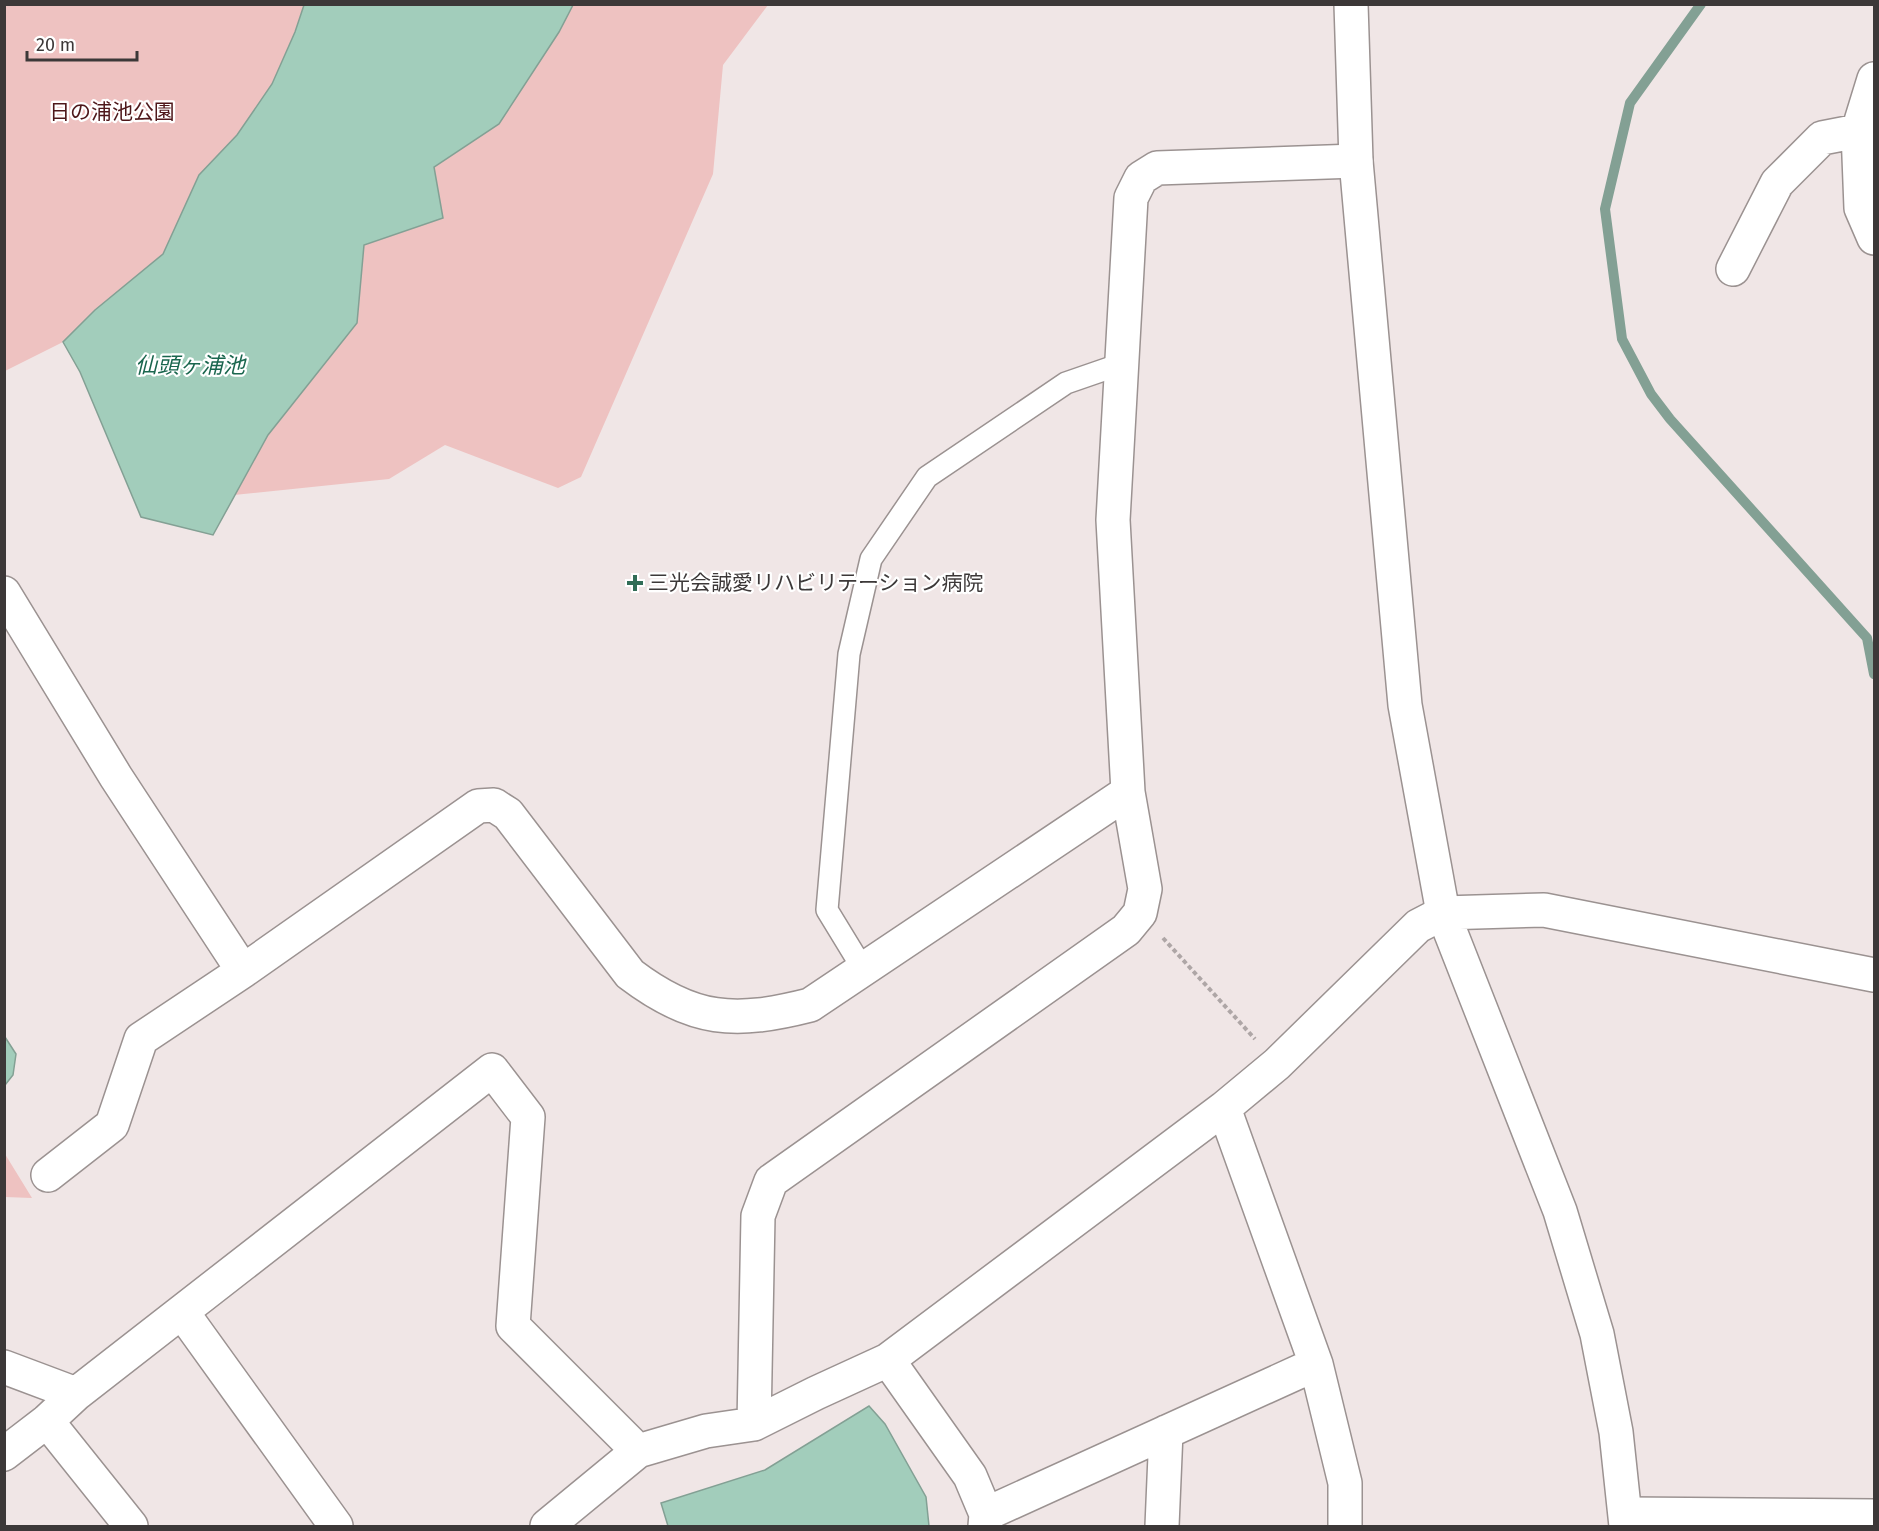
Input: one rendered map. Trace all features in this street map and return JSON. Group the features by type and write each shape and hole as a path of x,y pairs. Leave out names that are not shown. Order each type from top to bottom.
{"street":[{"path":"1351,4 1356,161 1405,705 1443,913 1560,1211 1597,1334 1616,1432 1626,1520 1875,1516"},
{"path":"1875,79 1858,131 1861,208 1875,238"},
{"path":"1733,269 1777,183 1822,138 1858,131"},
{"path":"754,1424 758,1216 771,1181 1126,930 1140,913 1145,889 1128,792 1113,520 1131,198 1141,178 1157,168 1356,161"},
{"path":"4,593 116,777 243,971"},
{"path":"48,1175 111,1125 141,1039 243,971 478,806 494,804 508,814 630,974 653,991 678,1004 706,1014 734,1017 771,1015 810,1005 1128,792"},
{"path":"547,1527 638,1451 706,1431 754,1424 888,1360 1224,1108 1277,1064 1418,926 1443,913 1544,910 1875,975"},
{"path":"4,1454 47,1421 76,1394 492,1070 528,1117 513,1326 638,1451"},
{"path":"1224,1108 1316,1364 1345,1483 1345,1527"},
{"path":"182,1312 336,1527"},
{"path":"888,1360 970,1476 986,1520 1166,1432 1316,1364"},
{"path":"4,1367 76,1394"},
{"path":"47,1421 131,1527"},
{"path":"1162,1527 1166,1432"}],"lane":[{"path":"863,969 827,910 849,654 870,559 927,477 1066,383 1121,364"}],"path":[{"path":"1140,913 1277,1064"}],"green space":[{"name":"日の浦池公園","path":"5,5 304,5 272,84 237,135 199,175 163,254 63,342 5,371"},
{"path":"573,5 768,5 723,65 713,174 581,477 558,488 445,445 389,479 234,495 268,435 357,323 364,245 443,218 434,167 499,124 559,32"},
{"path":"5,1154 32,1198 5,1197"}],"water":[{"name":"仙頭ヶ浦池","path":"304,5 573,5 559,32 499,124 434,167 443,218 364,245 357,323 268,435 213,535 141,517 80,372 63,342 95,310 163,254 199,175 237,135 272,84"},
{"path":"5,1037 16,1054 13,1075 5,1085"},
{"path":"869,1406 885,1424 926,1497 929,1526 668,1526 661,1503 765,1470"}],"waterway":[{"path":"1701,4 1630,103 1605,209 1622,339 1651,394 1670,419 1867,638 1874,674"}],"place":[{"name":"三光会誠愛リハビリテーション病院","path":"635,583"}]}
